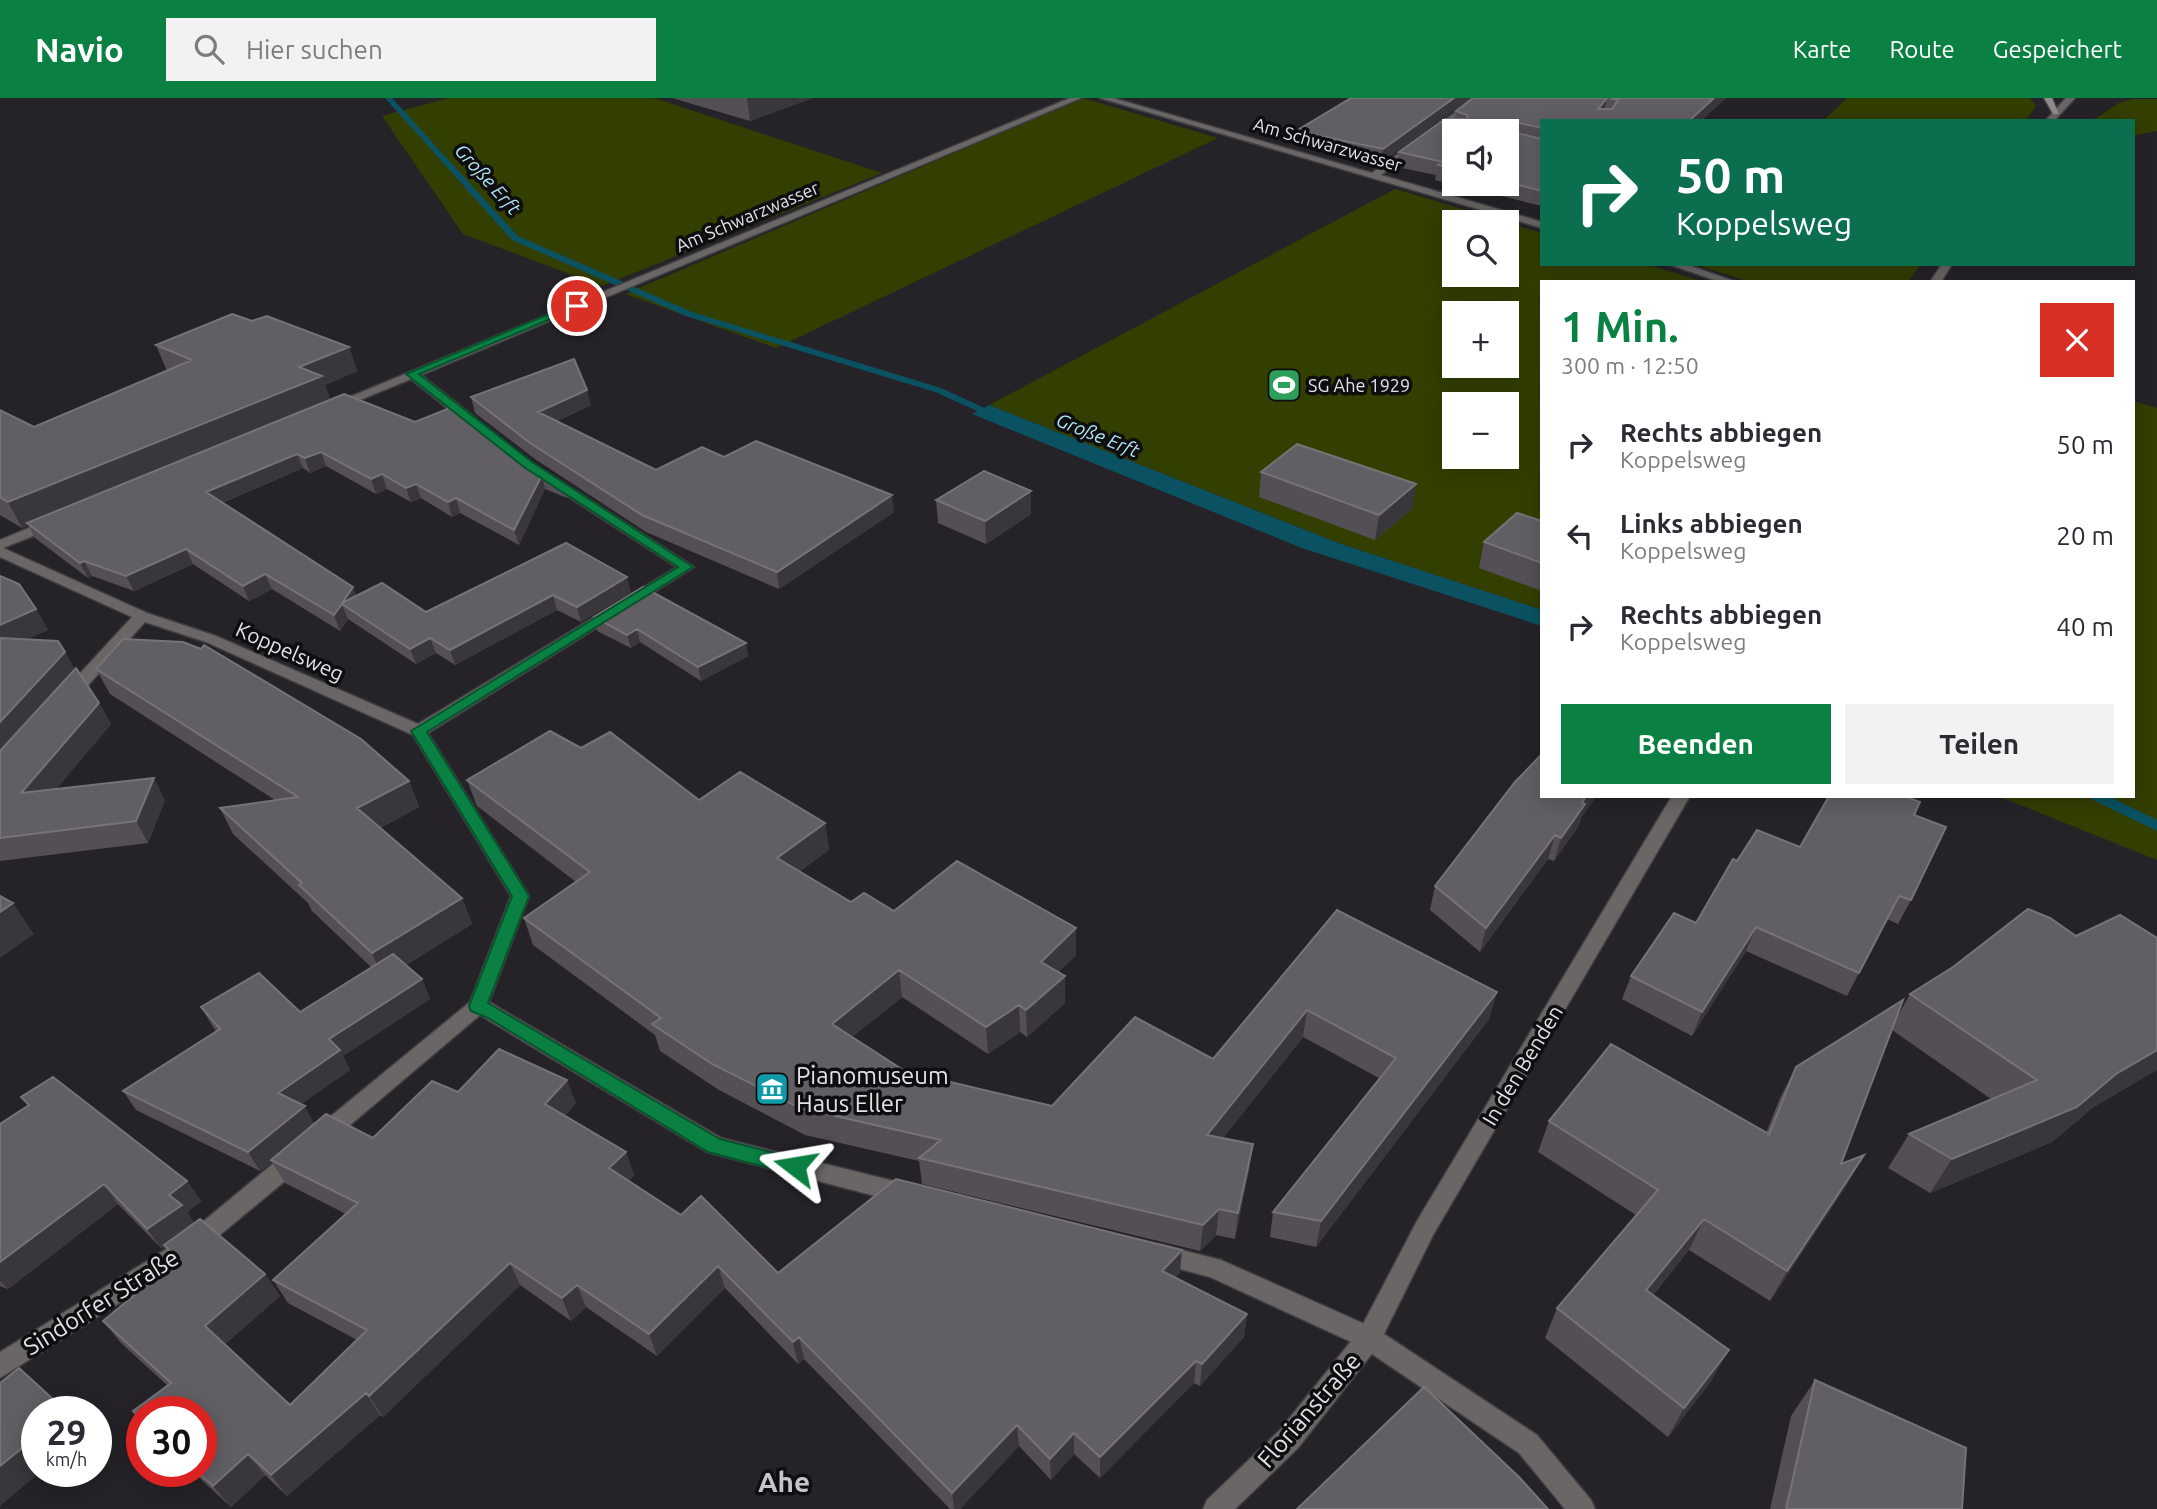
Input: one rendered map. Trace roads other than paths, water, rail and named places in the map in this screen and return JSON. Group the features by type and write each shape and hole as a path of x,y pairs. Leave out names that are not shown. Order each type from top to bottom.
{"main road":[{"path":"2048,98 2056,112"}],"street":[{"name":"Am Schwarzwasser","path":"412,374 1077,98"},
{"name":"Am Schwarzwasser","path":"1104,98 1540,224"},
{"path":"1374,176 1437,127 1480,98"},
{"path":"2051,119 2071,98"},
{"path":"1437,127 1442,128"},
{"path":"1680,266 1725,280"},
{"path":"321,411 412,374 486,431"},
{"path":"528,464 687,567 419,731 520,896 478,1006 495,1013 715,1146 928,1199"},
{"path":"0,545 64,518"},
{"name":"Koppelsweg","path":"0,552 142,616 211,639 419,731"},
{"path":"53,713 142,616"},
{"name":"In den Benden","path":"1369,1338 1425,1228 1680,798"},
{"name":"Sindorfer Straße","path":"0,1365 189,1248 478,1006"},
{"path":"1131,1247 1213,1266 1369,1338 1528,1444 1583,1509"},
{"name":"Florianstraße","path":"1216,1509 1289,1439 1369,1338"}],"water":[{"path":"989,405 1341,544 1540,609 1540,625 1302,548 972,414"}],"waterway":[{"name":"Große Erft","path":"388,98 515,238 689,314 938,390 999,417"},
{"name":"Große Erft","path":"2100,798 2157,826"}],"place":[{"name":"SG Ahe 1929","path":"1284,385"},
{"name":"Pianomuseum Haus Eller","path":"772,1089"}],"district":[{"name":"Ahe","path":"784,1481"}]}
